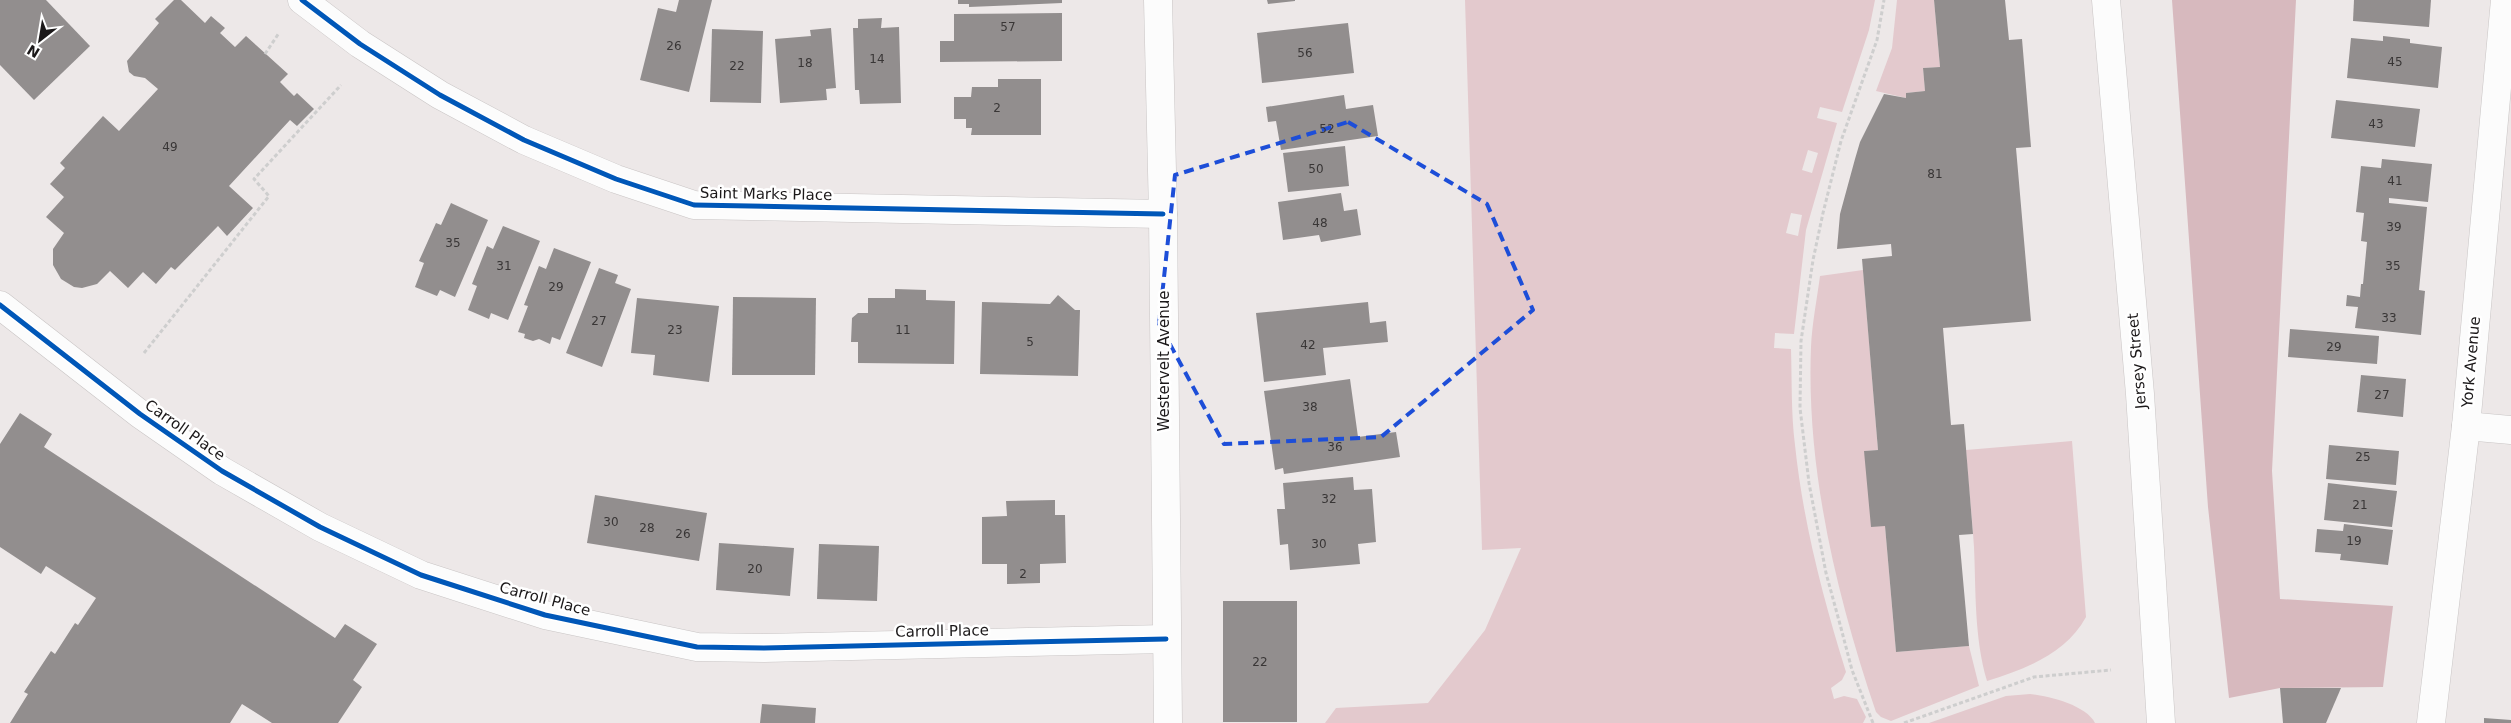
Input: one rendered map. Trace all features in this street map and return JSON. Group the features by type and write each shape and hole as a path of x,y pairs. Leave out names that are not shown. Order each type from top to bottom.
{"street":[{"name":"Saint Marks Place","path":"302,0 360,44 440,95 524,140 616,179 694,205 1163,214"},
{"name":"Westervelt Avenue","path":"1158,0 1163,214 1168,723"},
{"name":"Jersey Street","path":"2106,0 2140,394 2161,723"},
{"name":"York Avenue","path":"2430,723 2502,113 2505,0"},
{"name":"Carroll Place","path":"2,312 140,414 214,465 320,527 421,575 545,615 697,647 774,648 1166,639"},
{"path":"2466,426 2511,430"}],"path":[{"path":"1873,723 1852,670 1826,573 1814,510 1800,408 1801,341 1812,260 1823,213 1841,141 1877,40 1884,0"},
{"path":"265,54 279,33"},
{"path":"144,353 269,196 254,179 341,86"},
{"path":"1904,723 2034,677 2112,670"}],"highlighted area":[{"path":"1348,122 1487,204 1533,310 1381,437 1224,444 1159,324 1175,175"}],"shaded area":[{"path":"1465,0 1875,0 1869,30 1842,112 1820,107 1817,118 1837,123 1806,230 1794,334 1775,333 1774,348 1791,349 1792,409 1803,503 1829,616 1846,672 1842,680 1831,688 1834,699 1844,696 1857,699 1866,717 1863,723 1325,723 1336,708 1428,703 1485,630 1521,548 1482,550","holes":["1808,150 1818,153 1812,173 1802,170","1791,213 1802,215 1798,236 1786,233"]},
{"path":"1897,0 1934,0 1940,67 1923,68 1925,91 1906,93 1906,98 1876,91 1892,48"},
{"path":"2172,0 2296,0 2272,471 2280,599 2393,606 2383,687 2280,688 2229,698 2208,507"},
{"path":"1863,270 1878,450 1864,451 1885,526 1896,652 1969,646 1979,686 1891,721 1881,717 1876,712 1837,578 1819,486 1811,393 1813,320 1820,276"},
{"path":"2072,441 2086,617 2078,630 2056,650 2030,665 1987,681 1978,631 1974,547 1966,450"},
{"path":"2030,694 2057,699 2075,706 2084,711 2095,723 1929,723 2006,696"}],"building":[{"path":"0,0 46,0 90,46 34,100 0,65"},
{"path":"174,0 181,0 205,23 211,16 225,28 220,33 235,47 246,36 288,74 280,82 294,96 297,93 314,109 297,126 290,120 229,186 253,208 227,236 218,226 175,270 171,267 156,284 143,272 128,288 110,271 97,284 82,288 74,287 61,279 53,265 53,249 64,233 46,217 64,197 50,184 65,168 60,163 103,116 119,131 158,89 145,78 134,76 129,72 127,61 159,23 155,19"},
{"path":"679,0 712,0 689,92 640,80 658,8 676,12"},
{"path":"958,0 1062,0 1062,3 969,7 969,4 958,4"},
{"path":"1267,0 1295,0 1295,1 1268,4"},
{"path":"1934,0 2005,0 2009,40 2022,39 2031,147 2016,148 2031,321 1943,328 1951,425 1964,424 1973,534 1959,535 1969,646 1896,652 1885,526 1871,527 1864,451 1878,450 1862,259 1892,256 1891,244 1837,249 1840,214 1860,142 1884,94 1906,98 1906,93 1925,91 1923,68 1940,67"},
{"path":"2354,0 2431,0 2429,27 2353,21"},
{"path":"1062,13 1062,61 940,62 940,41 954,41 954,14"},
{"path":"882,18 881,28 899,27 901,103 860,104 859,90 855,90 853,28 858,28 858,19"},
{"path":"1348,23 1354,73 1262,83 1257,33"},
{"path":"831,28 836,88 826,89 827,100 780,103 775,39 811,36 810,30"},
{"path":"712,29 763,31 761,103 710,102"},
{"path":"2383,36 2410,39 2410,43 2442,47 2438,88 2347,78 2351,38 2383,41"},
{"path":"998,79 1041,79 1041,135 971,135 972,128 966,128 966,119 954,119 954,97 971,97 972,87 998,87"},
{"path":"1344,95 1346,109 1373,105 1378,136 1281,150 1276,121 1268,122 1266,107"},
{"path":"2336,100 2420,109 2415,147 2331,138"},
{"path":"1345,146 1349,186 1288,192 1283,153"},
{"path":"2382,159 2432,164 2428,202 2389,198 2389,203 2427,207 2419,290 2425,291 2421,335 2355,328 2358,307 2346,306 2347,295 2360,297 2361,284 2363,284 2367,242 2361,241 2364,213 2356,212 2361,166 2381,168"},
{"path":"1341,193 1344,211 1357,209 1361,235 1321,242 1319,235 1283,240 1278,202"},
{"path":"451,203 488,220 455,297 440,290 437,296 415,287 424,263 419,261 436,223 441,225"},
{"path":"503,226 540,241 508,320 491,313 489,319 468,310 477,286 472,284 487,246 493,249"},
{"path":"554,248 591,262 560,340 552,337 550,344 539,339 533,341 524,338 525,334 518,332 528,306 524,305 539,266 546,269"},
{"path":"599,268 618,275 615,283 631,289 602,367 566,353"},
{"path":"895,289 926,290 926,300 955,301 954,364 858,363 858,342 851,342 852,318 858,313 868,313 868,298 895,298"},
{"path":"1058,295 1075,310 1080,310 1078,376 980,374 982,302 1050,304"},
{"path":"733,297 816,298 815,375 732,375"},
{"path":"637,298 719,306 709,382 653,375 655,355 631,353"},
{"path":"1368,302 1370,323 1386,321 1388,342 1323,348 1326,375 1264,382 1256,313"},
{"path":"2290,329 2379,336 2377,364 2288,357"},
{"path":"2361,375 2406,379 2403,417 2357,412"},
{"path":"1350,379 1358,437 1396,432 1400,457 1284,474 1283,468 1275,470 1264,391"},
{"path":"20,413 52,434 44,447 335,638 345,624 377,644 353,680 362,687 338,723 272,723 242,704 230,723 10,723 28,694 24,692 51,651 55,654 75,623 78,625 96,598 46,566 41,574 0,547 0,444"},
{"path":"2329,445 2399,451 2396,485 2326,479"},
{"path":"1353,477 1354,490 1372,489 1376,542 1358,544 1360,564 1290,570 1288,544 1280,545 1277,509 1285,509 1283,483"},
{"path":"2328,483 2397,491 2392,527 2324,520"},
{"path":"595,495 707,513 699,561 587,543"},
{"path":"1055,500 1055,515 1065,515 1066,563 1040,564 1040,583 1007,584 1007,564 982,564 982,517 1007,516 1006,501"},
{"path":"2344,524 2393,530 2388,565 2340,560 2341,554 2315,552 2317,529 2343,531"},
{"path":"719,543 794,548 790,596 716,590"},
{"path":"819,544 879,546 877,601 817,599"},
{"path":"1223,601 1297,601 1297,722 1223,722"},
{"path":"2280,688 2341,688 2326,723 2283,723"},
{"path":"762,704 816,708 815,723 760,723"},
{"path":"2484,718 2511,720 2511,723 2484,723"}],"cycle path":[{"path":"302,0 360,44 440,95 524,140 616,179 694,205 1163,214"},
{"path":"0,305 140,414 222,471 320,527 421,575 545,615 697,647 764,648 1166,639"}]}
